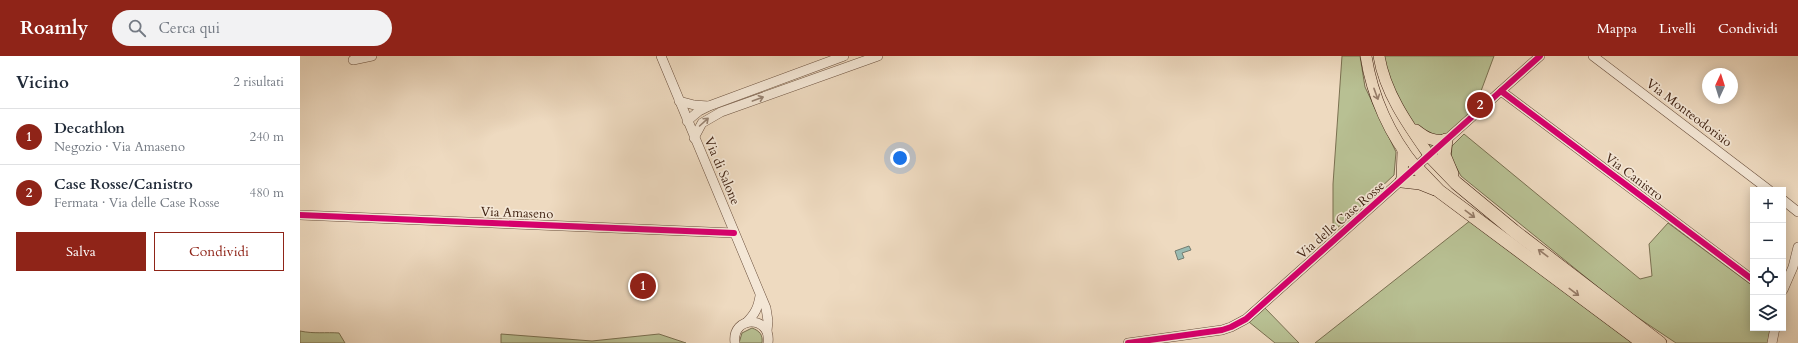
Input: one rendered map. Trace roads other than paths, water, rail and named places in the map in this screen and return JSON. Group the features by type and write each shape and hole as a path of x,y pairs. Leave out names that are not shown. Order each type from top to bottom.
{"highway":[{"path":"1446,140 1444,150 1445,161 1456,183"},
{"path":"1429,155 1456,183 1514,231 1660,343"},
{"path":"1416,167 1439,191 1643,343"},
{"path":"1402,181 1420,183 1439,191"},
{"path":"1640,328 1665,343"}],"main road":[{"path":"1366,56 1368,72 1380,107 1403,150 1416,167"},
{"path":"1379,56 1385,79 1407,124 1429,155"},
{"path":"1407,124 1428,139 1440,141 1446,140"},
{"path":"1402,181 1404,164 1403,150"}],"street":[{"path":"353,60 372,56"},
{"name":"Via di Salone","path":"661,56 766,308 768,336"},
{"path":"688,121 699,111 709,106 844,56"},
{"path":"694,138 702,123 721,112 878,56"},
{"name":"Via delle Case Rosse","path":"1128,343 1222,330 1238,324 1246,319 1540,56"},
{"name":"Via Monteodorisio","path":"1593,56 1765,187"},
{"name":"Via Canistro","path":"1501,91 1750,278"},
{"path":"679,101 694,105 709,106"},
{"path":"1786,202 1798,212"},
{"name":"Via Amaseno","path":"300,215 734,233"},
{"path":"1786,283 1793,267 1798,247"},
{"path":"746,323 753,316 758,307 760,296"},
{"path":"734,343 736,331 740,325 746,323 759,323 768,336 777,343"},
{"path":"1772,343 1774,331"}],"water":[{"path":"1189,246 1191,250 1182,253 1184,258 1178,260 1175,251"}],"place":[{"name":"Case Rosse/Canistro","path":"1480,105"},
{"name":"Decathlon","path":"643,286"}]}
